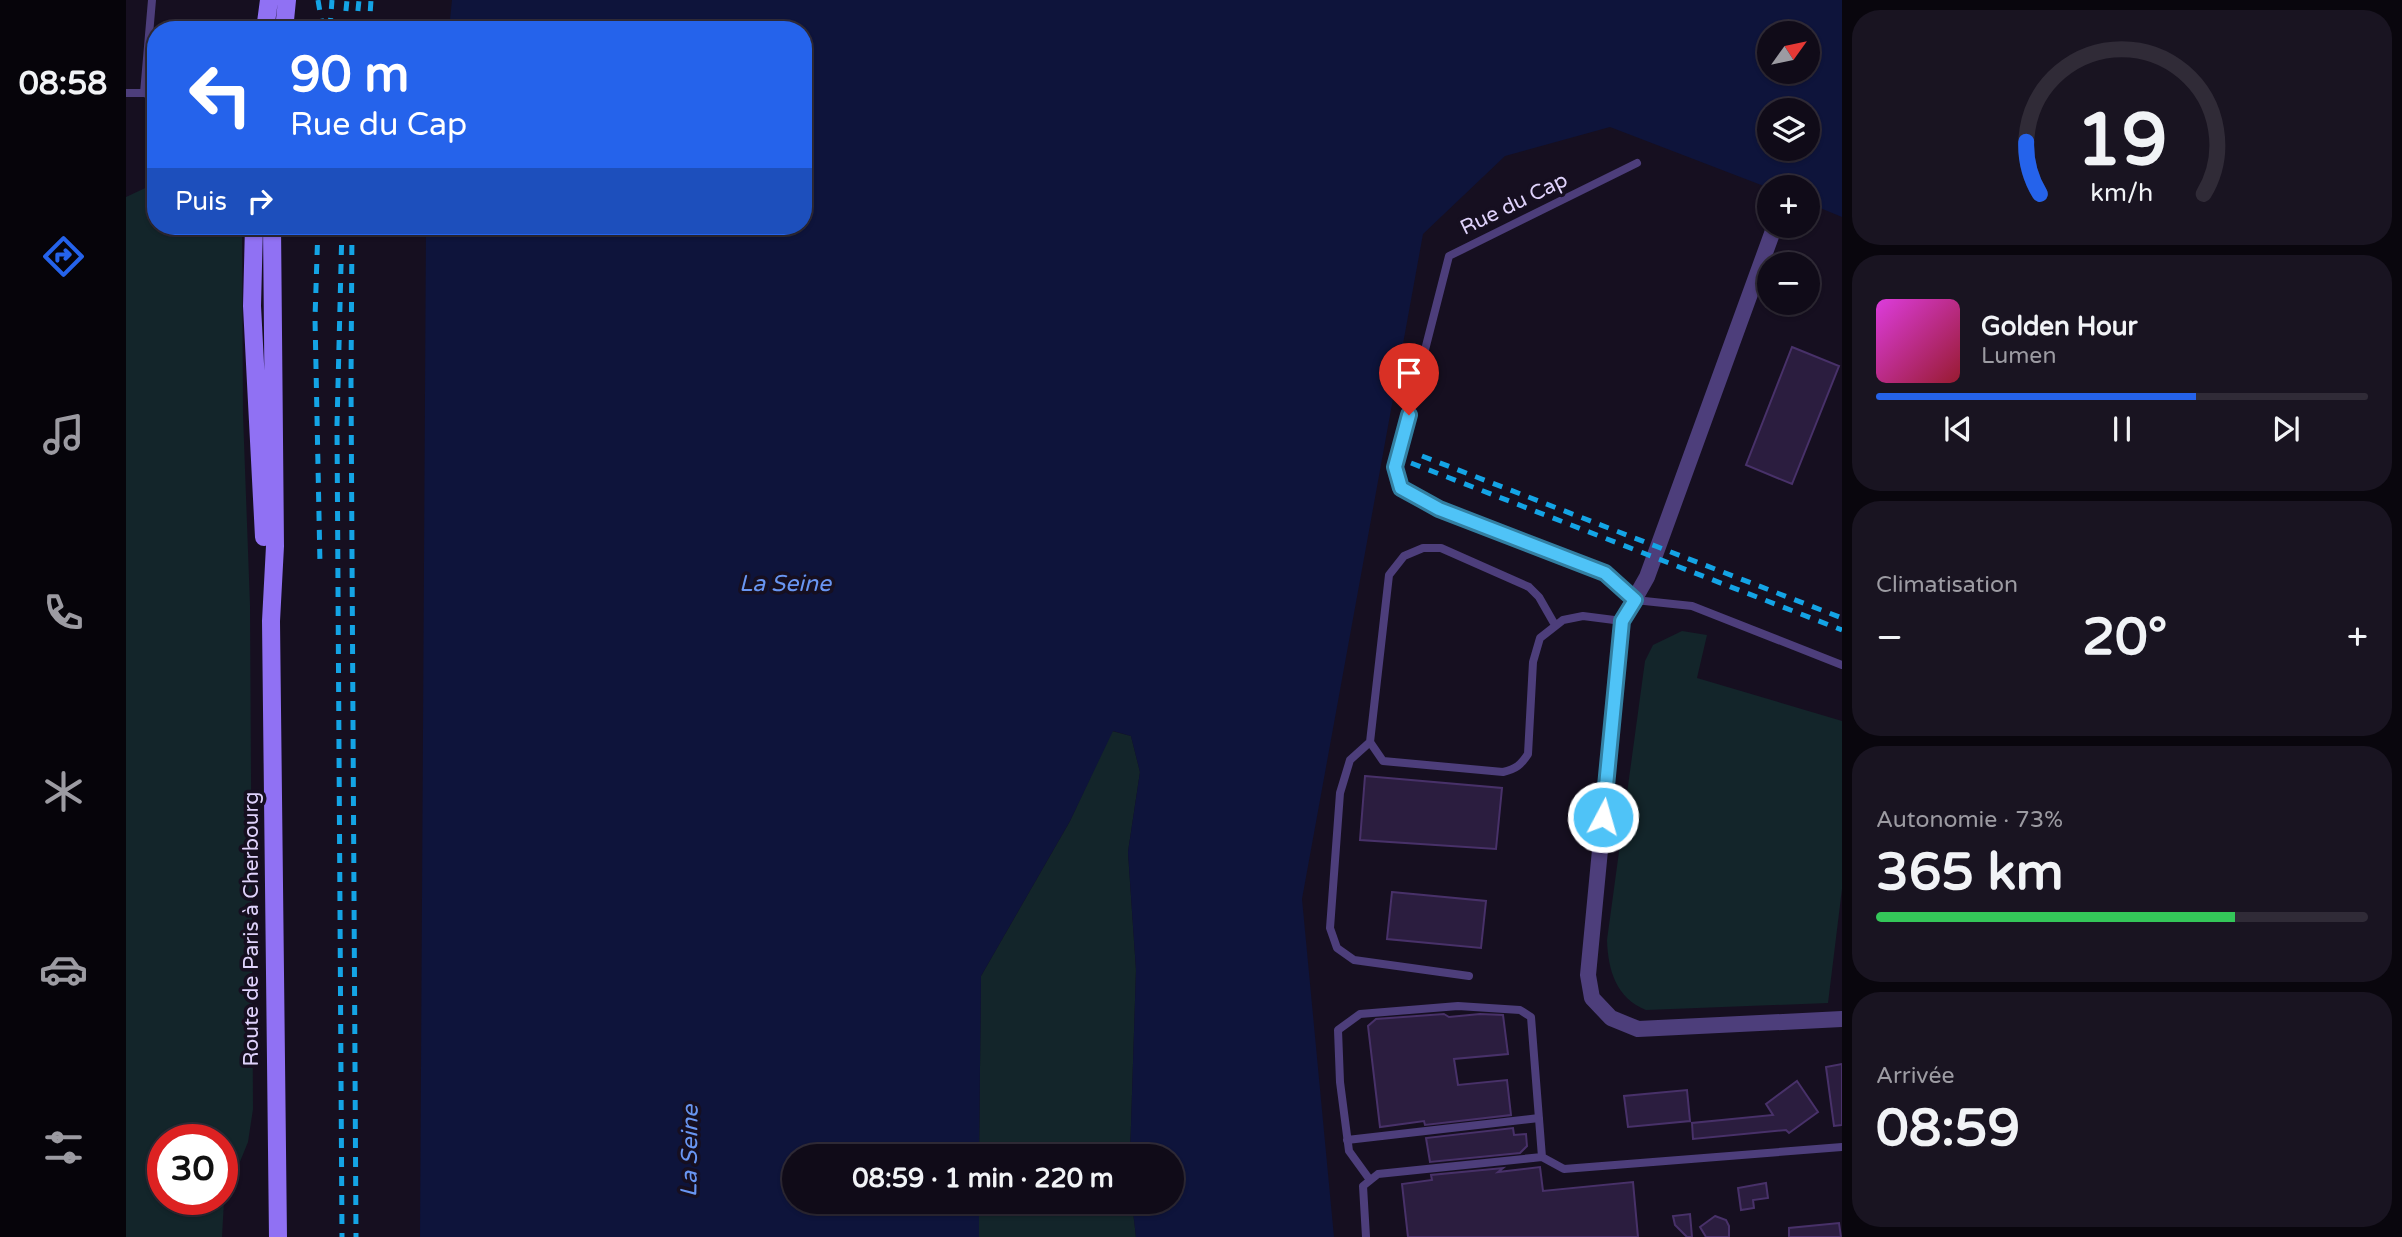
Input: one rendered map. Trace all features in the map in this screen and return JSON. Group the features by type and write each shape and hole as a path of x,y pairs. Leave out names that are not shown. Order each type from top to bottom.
{"main road":[{"path":"266,21 269,0"},
{"path":"285,21 287,0"},
{"name":"Route de Paris à Cherbourg","path":"254,235 252,306 258,455 271,621"},
{"name":"Route de Paris à Cherbourg","path":"272,235 275,546 271,621 278,1237"}],"street":[{"path":"1770,238 1647,577 1622,621 1588,975 1592,998 1612,1018 1638,1029 1842,1019"}],"lane":[{"path":"150,21 152,0"},
{"path":"258,21 262,0"},
{"path":"144,93 147,58"},
{"path":"126,93 147,94"},
{"name":"Rue du Cap","path":"1635,600 1605,573 1439,509 1401,488 1395,467 1449,256 1637,163"},
{"path":"1555,625 1530,586 1441,548 1423,548 1404,556 1389,575 1370,742 1383,761 1503,772 1513,770 1522,764 1528,754 1533,662 1539,638 1563,620 1583,616 1622,621"},
{"path":"1635,600 1692,606 1842,665"},
{"path":"1370,742 1350,760 1340,793 1330,928 1337,948 1354,960 1469,976"},
{"path":"1370,1180 1349,1151 1340,1082 1338,1030 1360,1014 1458,1006 1520,1010 1531,1017 1542,1157"},
{"path":"1348,1140 1539,1118"},
{"path":"1366,1237 1363,1186 1378,1174 1542,1157 1563,1169 1842,1147"}],"green space":[{"path":"147,187 147,235 242,235 243,415 250,605 253,1109 248,1142 238,1167 238,1124 147,1124 147,1215 223,1215 222,1237 126,1237 126,197"},
{"path":"1682,631 1707,635 1697,678 1842,721 1842,889 1828,1003 1646,1010 1627,998 1612,972 1607,940 1645,661 1653,645"},
{"path":"1112,731 1131,736 1140,772 1128,852 1136,970 1130,1144 979,1144 981,976 1070,821"},
{"path":"979,1214 1133,1214 1136,1237 979,1237"}],"water":[{"name":"La Seine","path":"452,0 1842,0 1842,217 1820,208 1820,175 1757,175 1757,183 1610,127 1505,156 1423,234 1302,899 1334,1237 1136,1237 1133,1214 1184,1214 1184,1144 1130,1144 1136,970 1128,852 1140,772 1131,736 1113,731 1070,821 981,976 979,1144 782,1144 782,1214 979,1214 979,1237 420,1237 426,235 812,235 812,21 450,21"}],"building":[{"path":"1792,347 1839,366 1792,484 1746,465"},
{"path":"1365,776 1502,788 1496,849 1360,840"},
{"path":"1392,892 1486,901 1481,948 1387,939"},
{"path":"1444,1014 1449,1017 1503,1015 1508,1054 1454,1059 1458,1085 1507,1080 1511,1115 1425,1125 1424,1121 1380,1127 1368,1026 1376,1019"},
{"path":"1842,1064 1842,1125 1834,1126 1826,1067"},
{"path":"1797,1081 1818,1112 1789,1133 1786,1130 1693,1139 1692,1123 1773,1115 1766,1104"},
{"path":"1687,1090 1690,1121 1628,1127 1624,1096"},
{"path":"1513,1128 1514,1135 1526,1134 1527,1146 1520,1153 1430,1162 1426,1138"},
{"path":"1540,1167 1543,1191 1633,1182 1638,1237 1408,1237 1402,1184 1432,1180 1431,1175"},
{"path":"1766,1183 1768,1198 1753,1200 1754,1208 1741,1210 1738,1188"},
{"path":"1690,1214 1692,1237 1687,1237 1675,1225 1673,1216"},
{"path":"1715,1216 1726,1220 1729,1237 1706,1237 1700,1227"},
{"path":"1839,1223 1841,1237 1789,1237 1789,1228"}],"railway":[{"path":"318,0 322,21"},
{"path":"330,21 332,0"},
{"path":"345,21 347,0"},
{"path":"357,21 359,0"},
{"path":"370,21 371,0"},
{"path":"318,235 315,318 320,565"},
{"path":"342,235 337,425 342,1237"},
{"path":"352,235 356,1237"},
{"path":"1422,456 1842,618"},
{"path":"1411,463 1842,630"}],"route":[{"path":"1409,415 1395,467 1401,488 1439,509 1605,573 1635,600 1622,621 1603,817"}]}
